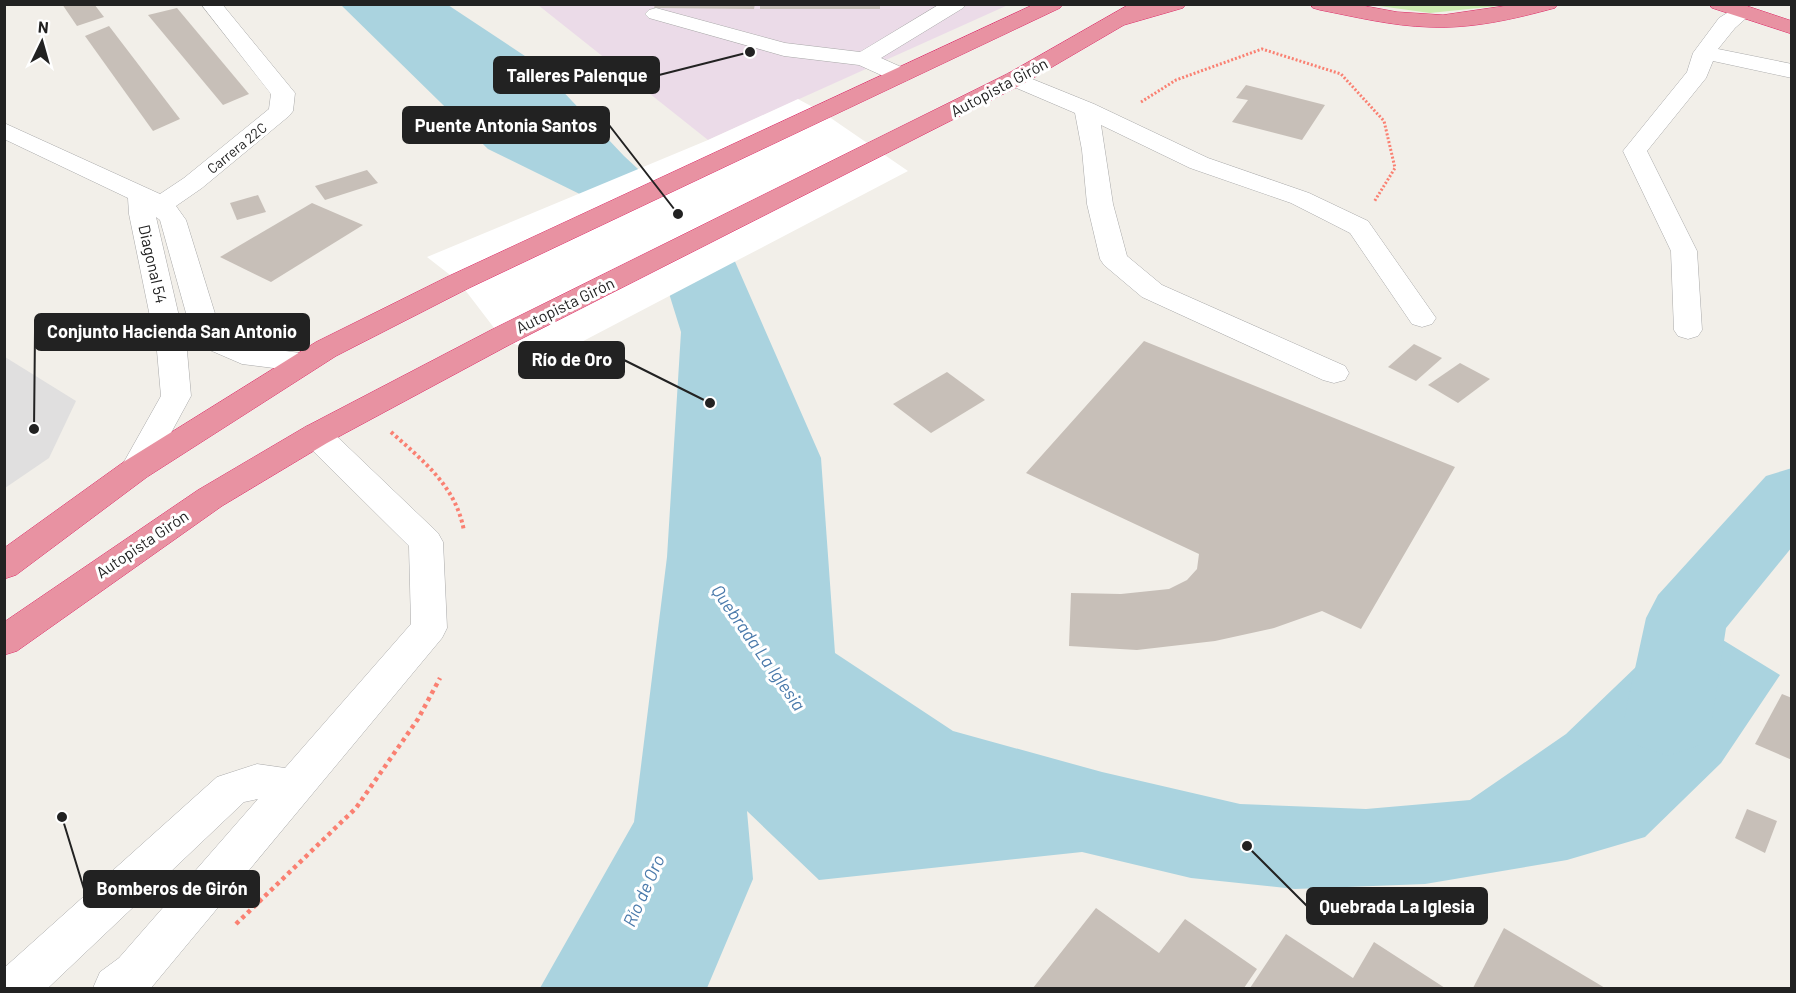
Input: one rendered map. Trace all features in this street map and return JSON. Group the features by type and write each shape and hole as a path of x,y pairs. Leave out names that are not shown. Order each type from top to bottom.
{"highway":[{"path":"4,566 136,469 305,362 459,282 1053,4"},
{"name":"Autopista Girón","path":"4,641 210,498 316,435 501,337 876,151 1015,79 1146,4"},
{"path":"1109,25 1176,4"},
{"path":"1320,4 1396,18 1443,21 1484,18 1548,4"},
{"path":"1719,4 1791,28"},
{"path":"1770,4 1791,12"},
{"path":"1779,4 1791,12"},
{"path":"1699,5 1742,12"}],"street":[{"name":"Carrera 22C","path":"148,203 244,144 281,111 283,93 212,4"},
{"path":"864,59 956,4"},
{"path":"1688,330 1684,251 1635,151 1698,73 1704,53 1727,23 1742,12"},
{"path":"656,14 784,49 864,59 900,75"},
{"path":"1704,53 1791,71"},
{"path":"1015,79 1086,109 1199,164 1300,198 1359,227 1422,318"},
{"path":"1086,109 1094,150 1100,204 1114,259 1152,291 1334,373"},
{"path":"4,130 148,203"},
{"name":"Diagonal 54","path":"148,203 173,220 208,338 242,355 305,362"},
{"name":"Diagonal 54","path":"136,469 176,396 172,351 148,234 148,203"},
{"path":"116,988 135,973 429,628 426,542 316,435"},
{"path":"16,988 231,789 257,781 294,787"}],"path":[{"path":"1109,121 1176,80 1262,49 1341,74 1384,121 1395,168 1359,227"}],"shaded area":[{"path":"538,5 1008,5 708,140"},
{"path":"5,357 76,401 49,458 5,488"}],"green space":[{"path":"1372,5 1508,5 1430,13"}],"water":[{"path":"341,5 448,5 537,64 624,156 733,257 821,458 835,653 953,731 1102,772 1240,804 1366,809 1470,800 1566,734 1687,618 1780,675 1721,763 1645,837 1567,860 1425,884 1295,889 1191,878 1082,852 819,880 747,811 753,879 707,988 540,988 634,822 667,557 681,332 663,274 598,203 488,149"}],"pier":[{"path":"798,99 822,112 908,171 547,360 501,337 459,282 427,257 708,140"}],"building":[{"path":"62,4 94,4 104,17 77,26"},
{"path":"655,4 755,4 754,9 654,8"},
{"path":"760,4 880,4 880,9 760,9"},
{"path":"177,8 249,94 223,105 148,15"},
{"path":"109,26 180,119 153,131 85,36"},
{"path":"1246,85 1325,105 1302,140 1232,122 1248,100 1236,98"},
{"path":"367,170 378,183 325,200 315,186"},
{"path":"258,195 266,212 237,220 230,203"},
{"path":"312,203 363,225 271,282 220,257"},
{"path":"1144,341 1455,467 1361,629 1322,611 1274,628 1215,641 1137,650 1069,646 1071,593 1121,594 1169,589 1187,580 1197,569 1199,554 1026,473"},
{"path":"1414,344 1442,358 1416,381 1388,367"},
{"path":"1460,363 1490,379 1458,403 1428,385"},
{"path":"947,372 985,400 931,433 893,404"},
{"path":"1782,694 1792,698 1792,760 1755,744"},
{"path":"1747,809 1777,821 1765,853 1735,838"},
{"path":"1096,908 1159,953 1185,919 1257,969 1244,988 1033,988"},
{"path":"1504,928 1590,979 1605,988 1473,988"},
{"path":"1286,934 1353,978 1374,942 1445,988 1250,988"}],"waterway":[{"name":"Quebrada La Iglesia","path":"1668,719 1687,618 1792,495"}],"place":[{"name":"Talleres Palenque","path":"750,52"},
{"name":"Puente Antonia Santos","path":"678,214"},
{"name":"Río de Oro","path":"710,403"},
{"name":"Conjunto Hacienda San Antonio","path":"34,429"},
{"name":"Bomberos de Girón","path":"62,817"},
{"name":"Quebrada La Iglesia","path":"1247,846"}]}
